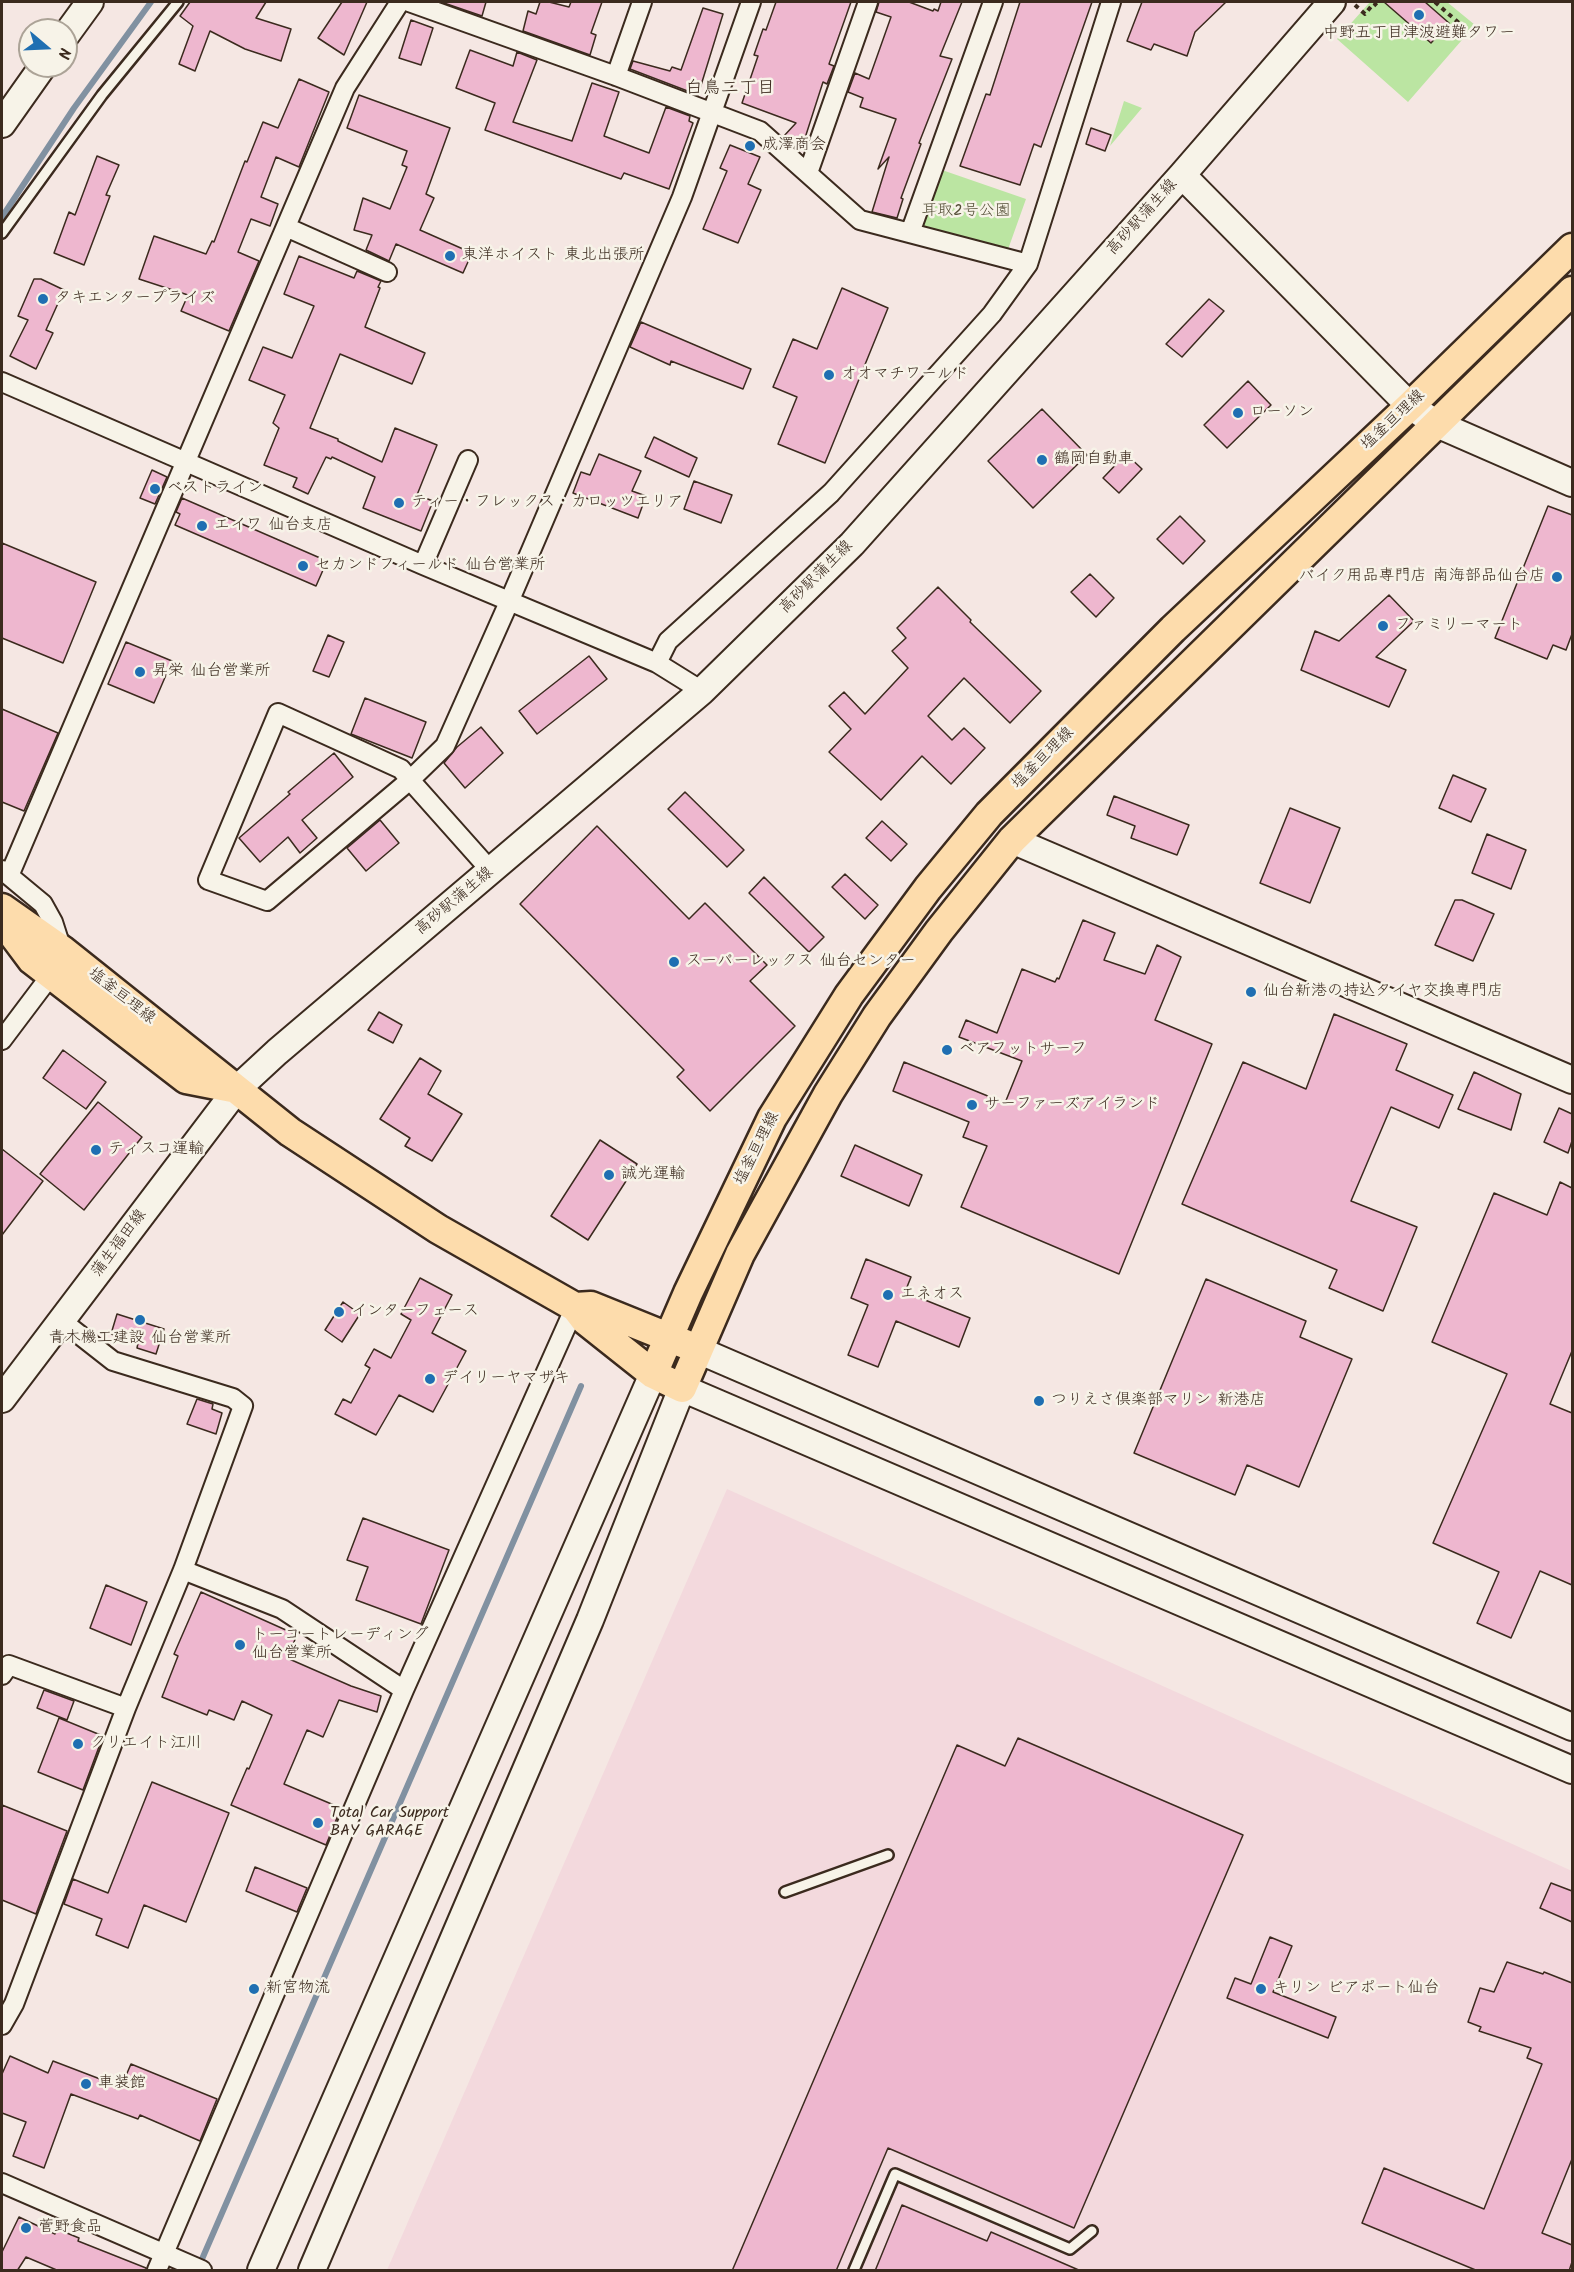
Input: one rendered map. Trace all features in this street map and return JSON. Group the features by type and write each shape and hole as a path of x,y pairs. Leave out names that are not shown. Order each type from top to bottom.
{"main road":[{"name":"塩釜亘理線","path":"653,1374 772,1118 849,995 928,888 989,814 1173,629 1410,406 1572,248"},
{"name":"塩釜亘理線","path":"2,908 56,962 237,1089 290,1132 438,1228 625,1333 653,1374 682,1388 740,1254 828,1094 878,1016 925,950 1012,840 1572,291"},
{"name":"塩釜亘理線","path":"2,920 32,960 56,962"},
{"name":"塩釜亘理線","path":"56,962 87,991 92,1007 186,1079 237,1089"},
{"path":"625,1333 669,1336 698,1350"}],"street":[{"path":"78,18 90,2"},
{"path":"2,1040 56,962 53,922 43,904 5,873 185,463 345,88 400,2"},
{"path":"409,2 616,76 760,131 860,220 1028,264"},
{"path":"616,76 642,2"},
{"path":"491,871 410,780 401,769 278,713 208,880 267,901 410,780 445,746 682,197 751,2"},
{"path":"808,173 868,2"},
{"path":"910,233 993,2"},
{"path":"657,663 668,641 831,493 992,314 1028,264 1111,2"},
{"name":"高砂駅蒲生線","path":"237,1089 277,1052 702,691 852,544 1182,175 1344,3"},
{"path":"2,124 35,78"},
{"path":"1182,175 1410,406 1437,424 1572,483"},
{"path":"286,227 387,272"},
{"path":"2,382 509,602 657,663 702,691"},
{"path":"423,565 468,460"},
{"path":"1012,840 1572,1080"},
{"name":"蒲生福田線","path":"2,1399 237,1089"},
{"path":"157,2271 172,2258 404,1690 583,1311"},
{"path":"2,2025 14,2004 126,1708 183,1570 242,1416 243,1406 233,1398 113,1361 62,1321"},
{"path":"698,1350 1572,1727"},
{"path":"261,2271 653,1374"},
{"path":"312,2271 590,1620 682,1388 1572,1770"},
{"path":"183,1570 282,1609 404,1690"},
{"path":"2,1675 9,1665 126,1708"},
{"path":"2,2183 202,2271"}],"lane":[{"path":"2,233 102,95 177,2"},
{"path":"785,1892 888,1855"},
{"path":"854,2271 895,2174 1070,2248 1092,2231"}],"path":[{"path":"1435,2 1460,24 1457,26"},
{"path":"1344,3 1365,14 1374,3 1378,6"}],"shaded area":[{"path":"727,1489 1572,1871 1572,2270 387,2270"}],"green space":[{"path":"1370,2 1447,2 1475,25 1408,102 1337,39"},
{"path":"1124,101 1142,108 1110,146"},
{"name":"耳取2号公園","path":"942,170 1026,199 1006,255 920,232"}],"building":[{"path":"190,2 266,2 256,18 291,29 281,61 245,49 210,31 195,71 179,64 193,26 180,16"},
{"path":"342,2 367,2 344,55 318,38"},
{"path":"441,2 486,2 482,16"},
{"path":"540,2 569,7 571,2 602,2 591,33 596,35 590,55 523,31 528,11 536,14"},
{"path":"776,2 851,2 829,64 834,66 827,84 823,82 805,138 796,148 783,137 796,123 742,103 758,56 754,55"},
{"path":"879,2 909,2 938,11 941,2 962,2 940,56 952,59 919,143 921,144 901,198 903,199 897,218 872,212 889,157 878,169 896,119 860,107 863,98 848,92 855,73 869,79 891,17 876,12"},
{"path":"1020,2 1092,2 1041,147 1034,144 1020,185 960,166 986,94 990,95"},
{"path":"1142,2 1226,2 1195,32 1187,56 1154,44 1151,50 1127,41"},
{"name":"中野五丁目津波避難タワー","path":"1384,2 1425,2 1449,23 1431,43"},
{"path":"703,8 723,14 698,95 630,69 633,61 670,71 672,67 681,70"},
{"path":"411,20 433,28 421,65 399,58"},
{"path":"470,50 513,66 517,52 537,60 513,122 572,141 592,83 619,92 604,136 649,153 666,107 690,116 689,121 693,123 669,189 624,173 621,179 485,130 495,103 456,88"},
{"path":"299,79 329,92 299,167 276,157 261,197 278,204 270,226 251,219 238,252 259,261 229,331 181,311 188,295 139,279 154,236 206,254 212,241 214,242 245,161 247,162 263,122 278,128"},
{"path":"359,95 450,128 426,194 434,198 420,230 472,253 463,273 396,244 389,261 366,250 372,235 354,230 363,198 390,209 407,167 402,165 407,151 347,128"},
{"path":"1091,128 1111,135 1105,151 1086,144"},
{"path":"730,145 760,157 748,184 761,190 738,243 703,229 727,171 720,168"},
{"path":"97,156 119,165 106,195 110,196 84,265 54,253 69,212 75,215"},
{"path":"299,256 354,278 357,271 381,281 365,327 425,353 412,384 340,354 310,428 338,439 382,462 395,428 437,445 417,495 433,501 421,531 363,508 375,477 332,457 331,459 326,457 308,494 293,487 297,478 264,465 279,428 273,423 285,395 249,380 263,347 292,358 314,306 284,294"},
{"path":"34,279 41,279 64,290 46,330 53,333 36,369 10,356 28,320 18,316"},
{"path":"842,288 888,308 825,463 778,444 797,397 773,387 793,339 817,349"},
{"path":"1209,299 1224,311 1182,357 1166,344"},
{"path":"641,322 751,369 743,389 671,361 670,365 630,347"},
{"path":"1248,381 1271,405 1227,448 1204,425"},
{"path":"1042,409 1087,455 1033,508 988,461"},
{"path":"654,437 697,458 689,477 645,457"},
{"path":"599,454 641,471 632,491 646,496 638,518 573,493 581,472 590,475"},
{"path":"1126,454 1142,469 1119,493 1103,478"},
{"path":"152,470 167,477 155,504 140,498"},
{"path":"694,481 732,495 721,523 684,509"},
{"path":"182,498 327,561 316,586 175,525 180,514 176,512"},
{"path":"1548,506 1572,515 1572,634 1566,650 1553,645 1547,659 1495,638"},
{"path":"1180,516 1205,541 1183,564 1157,539"},
{"path":"2,543 96,582 63,663 2,638"},
{"path":"1090,574 1114,598 1096,617 1071,592"},
{"path":"938,587 971,620 970,622 1041,691 1010,723 964,678 928,716 952,740 964,728 985,748 951,784 922,756 881,800 829,752 851,729 829,706 844,692 865,714 908,668 892,651 906,638 897,628"},
{"path":"1389,595 1414,621 1376,657 1406,670 1389,707 1301,670 1315,631 1339,641"},
{"path":"328,635 344,642 329,677 313,671"},
{"path":"126,642 172,661 154,703 108,684"},
{"path":"589,656 607,679 537,734 519,711"},
{"path":"365,698 426,722 412,758 351,734"},
{"path":"2,709 58,733 24,811 2,802"},
{"path":"481,727 503,753 465,788 444,763 457,747"},
{"path":"334,753 353,777 302,820 317,838 300,853 288,837 260,862 239,838"},
{"path":"1453,775 1486,789 1471,822 1439,808"},
{"path":"685,792 744,850 727,867 668,809"},
{"path":"1114,796 1189,825 1177,855 1131,838 1135,826 1107,815"},
{"path":"1290,808 1340,828 1310,903 1260,883"},
{"path":"380,820 399,843 366,871 347,848"},
{"path":"882,821 907,844 891,861 866,838"},
{"path":"597,826 689,919 705,903 767,965 750,981 795,1026 710,1111 677,1077 684,1070 520,904"},
{"path":"1487,834 1526,850 1511,889 1472,873"},
{"path":"845,874 878,905 865,919 832,887"},
{"path":"764,877 824,937 809,952 749,893"},
{"path":"1455,900 1462,900 1494,914 1473,961 1435,945"},
{"path":"1083,920 1115,933 1104,960 1145,974 1157,945 1181,957 1155,1020 1212,1044 1119,1274 961,1207 987,1146 963,1137 969,1122 893,1091 904,1062 1005,1103 1022,1061 959,1037 966,1020 997,1033 1022,969 1055,982 1057,978 1059,979"},
{"path":"379,1012 402,1025 393,1043 368,1030"},
{"path":"1334,1014 1407,1044 1396,1070 1453,1095 1439,1128 1391,1107 1351,1201 1417,1227 1383,1311 1329,1288 1337,1270 1182,1204 1243,1062 1306,1089"},
{"path":"63,1050 106,1082 86,1109 43,1078"},
{"path":"420,1058 441,1071 428,1094 462,1114 432,1161 405,1146 410,1138 380,1119"},
{"path":"1474,1072 1521,1094 1511,1130 1458,1109"},
{"path":"98,1102 142,1137 84,1210 40,1174"},
{"path":"1559,1108 1572,1114 1572,1141 1568,1153 1544,1142"},
{"path":"600,1140 637,1164 588,1240 551,1216"},
{"path":"855,1145 922,1175 909,1206 841,1176"},
{"path":"2,1149 43,1181 2,1235"},
{"path":"1560,1182 1572,1188 1572,1351 1550,1404 1572,1413 1572,1585 1540,1571 1511,1638 1477,1623 1499,1572 1433,1543 1507,1374 1432,1342 1494,1193 1547,1215"},
{"path":"866,1259 911,1277 905,1292 970,1318 959,1347 896,1321 878,1367 848,1355 868,1305 851,1298"},
{"path":"420,1278 452,1295 432,1333 466,1351 433,1412 399,1395 376,1435 335,1414 343,1399 351,1403 370,1368 365,1365 374,1349 391,1358 411,1320 401,1314"},
{"path":"1206,1279 1306,1321 1300,1337 1352,1359 1299,1487 1247,1465 1235,1495 1134,1453"},
{"path":"343,1302 360,1314 342,1342 325,1330"},
{"path":"117,1314 164,1329 156,1354 137,1348 138,1343 111,1334"},
{"path":"197,1399 213,1404 212,1409 222,1413 216,1434 187,1424"},
{"path":"363,1518 449,1550 421,1624 356,1600 368,1567 347,1560"},
{"path":"106,1585 147,1602 131,1645 90,1628"},
{"path":"201,1592 297,1635 287,1658 351,1686 381,1696 377,1712 339,1700 323,1737 307,1730 284,1784 341,1808 326,1845 231,1805 272,1715 242,1701 234,1720 209,1710 207,1715 162,1697 178,1656 174,1654"},
{"path":"44,1690 74,1701 67,1720 37,1708"},
{"path":"59,1718 103,1736 83,1790 38,1772"},
{"path":"1018,1738 1243,1835 1074,2228 888,2148 836,2271 732,2271 957,1745 1005,1766"},
{"path":"152,1782 229,1813 186,1922 144,1905 128,1948 96,1935 102,1919 64,1904 73,1879 108,1893"},
{"path":"2,1805 67,1831 36,1914 2,1900"},
{"path":"255,1867 307,1888 297,1912 246,1891"},
{"path":"1551,1883 1572,1891 1572,1922 1540,1908"},
{"path":"1270,1937 1292,1946 1273,1992 1336,2017 1328,2038 1227,1998 1235,1978 1251,1984"},
{"path":"1507,1962 1543,1974 1544,1972 1572,1983 1572,2159 1542,2233 1572,2245 1572,2262 1569,2271 1478,2271 1362,2223 1384,2168 1484,2209 1542,2064 1527,2058 1531,2048 1479,2031 1481,2027 1468,2022 1480,1988 1494,1992"},
{"path":"10,2056 48,2073 53,2061 121,2087 131,2064 217,2099 200,2141 140,2115 138,2119 71,2094 44,2168 13,2156 26,2122 2,2113 2,2074"},
{"path":"902,2205 987,2241 991,2232 1081,2271 875,2271"},
{"path":"19,2217 55,2234 57,2229 79,2238 78,2241 146,2268 146,2271 59,2271 26,2257 17,2271 2,2271 2,2252"}],"waterway":[{"path":"2,217 74,108 151,2"},
{"path":"199,2266 581,1386"}],"place":[{"name":"中野五丁目津波避難タワー","path":"1419,15"},
{"name":"成澤商会","path":"750,146"},
{"name":"東洋ホイスト 東北出張所","path":"450,256"},
{"name":"タキエンタープライズ","path":"43,299"},
{"name":"オオマチワールド","path":"829,375"},
{"name":"ローソン","path":"1238,413"},
{"name":"鶴岡自動車","path":"1042,460"},
{"name":"ベストライン","path":"155,489"},
{"name":"ティー・フレックス・カロッツエリア","path":"399,503"},
{"name":"エイワ 仙台支店","path":"202,526"},
{"name":"セカンドフィールド 仙台営業所","path":"303,566"},
{"name":"バイク用品専門店 南海部品仙台店","path":"1557,577"},
{"name":"ファミリーマート","path":"1383,626"},
{"name":"昇栄 仙台営業所","path":"140,672"},
{"name":"スーパーレックス 仙台センター","path":"674,962"},
{"name":"仙台新港の持込タイヤ交換専門店","path":"1251,992"},
{"name":"ベアフットサーフ","path":"947,1050"},
{"name":"サーファーズアイランド","path":"972,1105"},
{"name":"ティスコ運輸","path":"96,1150"},
{"name":"誠光運輸","path":"609,1175"},
{"name":"エネオス","path":"888,1295"},
{"name":"インターフェース","path":"339,1312"},
{"name":"青木機工建設 仙台営業所","path":"140,1320"},
{"name":"デイリーヤマザキ","path":"430,1379"},
{"name":"つりえさ倶楽部マリン 新港店","path":"1039,1401"},
{"name":"トーコートレーディング 仙台営業所","path":"240,1645"},
{"name":"クリエイト江川","path":"78,1744"},
{"name":"Total Car Support BAY GARAGE","path":"318,1823"},
{"name":"新宮物流","path":"254,1989"},
{"name":"キリン ビアポート仙台","path":"1261,1989"},
{"name":"車装館","path":"86,2084"},
{"name":"菅野食品","path":"26,2228"}],"district":[{"name":"白鳥二丁目","path":"730,90"}]}
